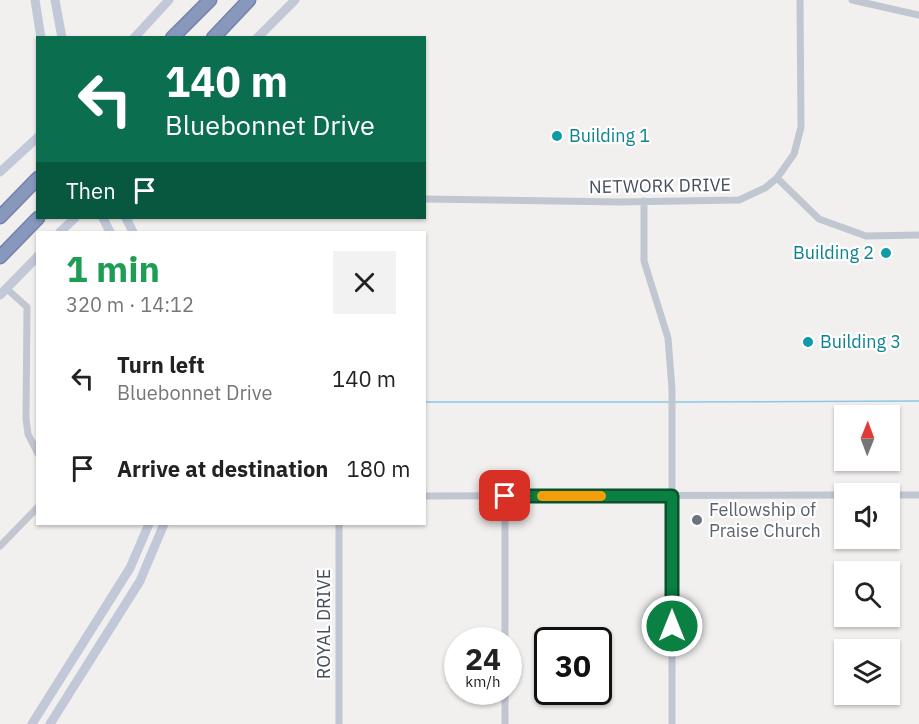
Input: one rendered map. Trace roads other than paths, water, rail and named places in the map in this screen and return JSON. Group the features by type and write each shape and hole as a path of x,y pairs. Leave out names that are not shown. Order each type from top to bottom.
{"highway":[{"path":"174,36 210,0"},
{"path":"215,36 249,0"},
{"path":"0,217 36,180"},
{"path":"0,257 37,219"}],"main road":[{"path":"36,0 40,36"},
{"path":"55,0 62,36"},
{"path":"136,36 170,0"},
{"path":"259,36 295,0"},
{"path":"0,172 36,139"},
{"path":"61,231 74,219"},
{"path":"3,292 36,258"},
{"path":"32,724 105,608 140,547 149,525"},
{"path":"50,724 140,581 164,525"},
{"path":"140,547 153,553"},
{"path":"105,608 119,615"}],"street":[{"name":"NETWORK DRIVE","path":"426,199 739,200 765,188 777,178 794,154 801,127 800,0"},
{"path":"852,0 919,15"},
{"path":"777,178 819,219 866,236 919,235"},
{"path":"644,201 644,261 668,338 672,389 672,724"},
{"path":"3,292 27,308 26,419 28,434 36,450"},
{"path":"426,496 834,495"},
{"path":"900,495 919,495"},
{"path":"505,496 505,627"},
{"path":"0,546 36,509"},
{"name":"ROYAL DRIVE","path":"339,525 339,724"},
{"path":"505,705 505,724"}],"waterway":[{"path":"674,402 919,401"},
{"path":"426,402 669,402"}],"place":[{"name":"Building 1","path":"557,136"},
{"name":"Building 2","path":"886,253"},
{"name":"Building 3","path":"808,342"},
{"name":"Fellowship of Praise Church","path":"697,520"}]}
